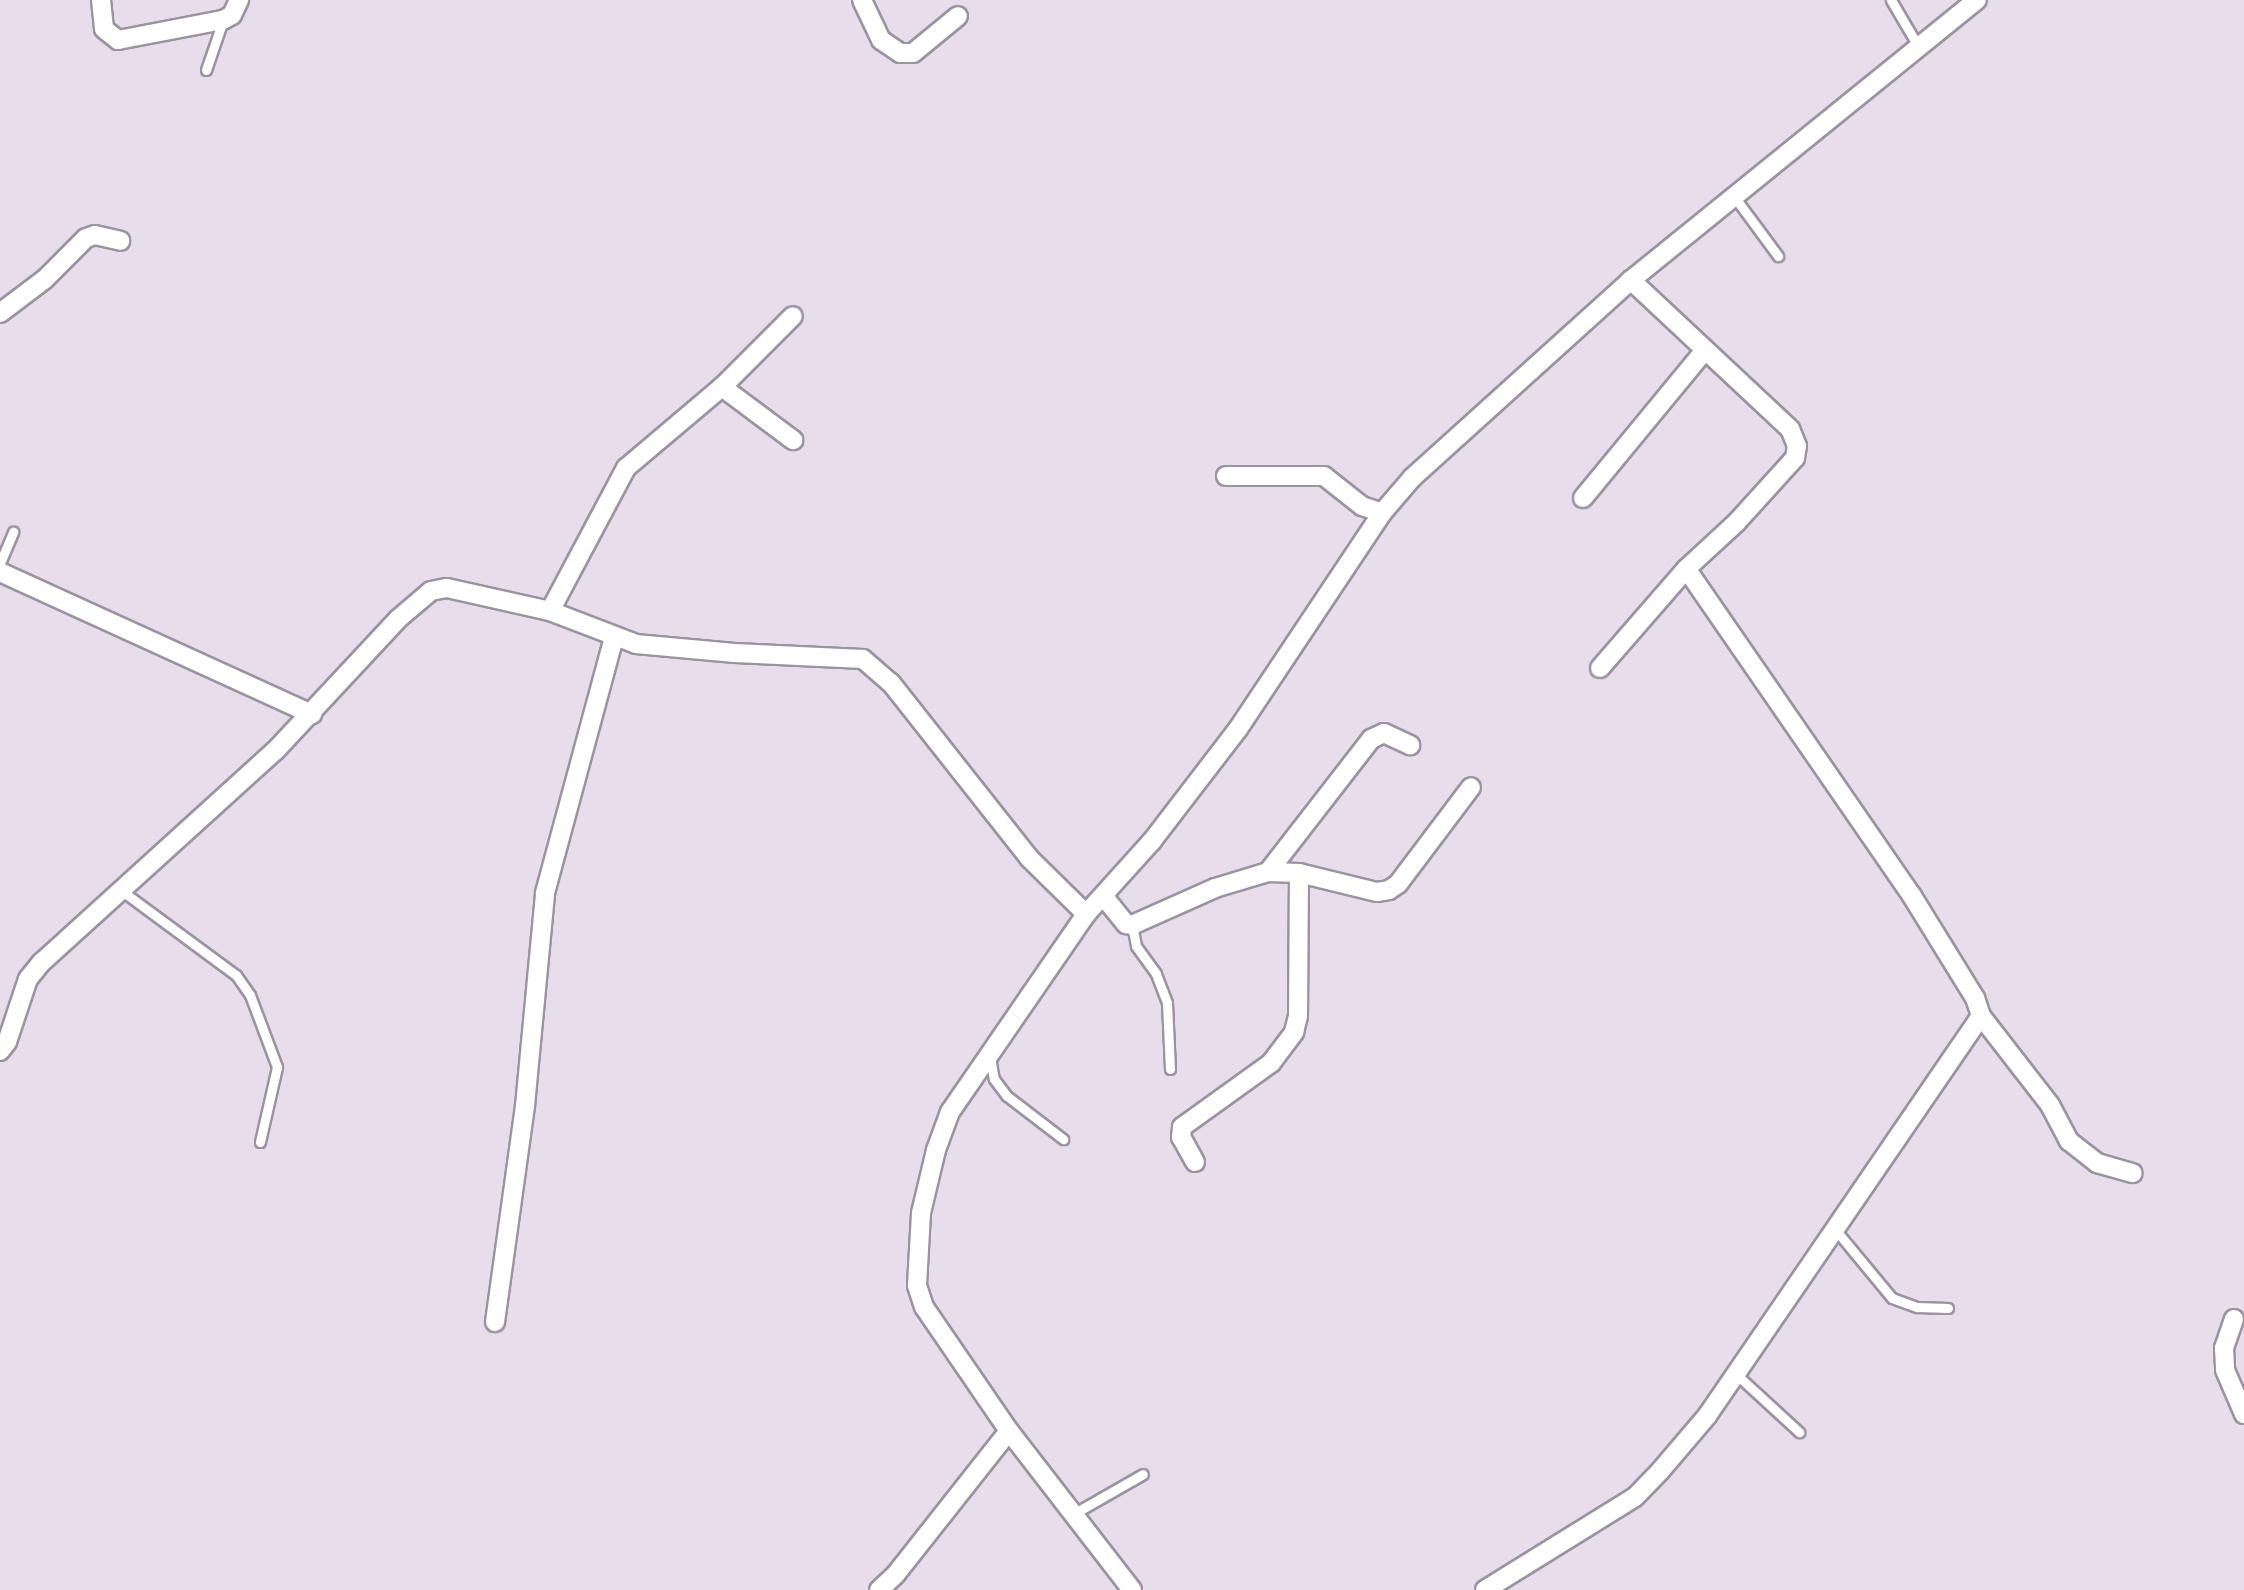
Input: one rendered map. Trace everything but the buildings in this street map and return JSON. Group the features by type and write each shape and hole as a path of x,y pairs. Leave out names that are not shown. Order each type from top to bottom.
{"street":[{"path":"101,0 104,29 118,40 223,20 232,15 239,0"},
{"path":"862,0 881,40 900,53 913,53 958,16"},
{"path":"1132,1590 1009,1431 924,1307 917,1285 921,1213 936,1150 950,1112 1086,914 1152,841 1238,729 1382,513 1477,417 1631,280 1977,0"},
{"path":"0,313 45,279 86,238 95,235 120,241"},
{"path":"1600,668 1686,569 1736,523 1795,458 1797,446 1790,429 1631,280"},
{"path":"550,611 626,468 722,387 793,316"},
{"path":"1583,498 1704,351"},
{"path":"722,387 793,440"},
{"path":"1226,476 1324,476 1362,506 1382,513"},
{"path":"1686,569 1912,896 1975,998 1981,1016 2050,1105 2069,1141 2097,1163 2133,1173"},
{"path":"0,572 312,714"},
{"path":"0,1051 7,1042 28,979 312,714 373,642 431,591 461,590 550,611 614,637 659,647 863,659 891,683 1029,858 1086,914"},
{"path":"495,1322 525,1106 545,893 614,637"},
{"path":"1268,872 1371,739 1384,733 1410,745"},
{"path":"1104,897 1126,924 1132,925 1215,888 1268,872 1299,873 1377,892 1389,890 1398,884 1471,787"},
{"path":"1195,1162 1181,1137 1182,1127 1271,1063 1294,1032 1298,1016 1299,873"},
{"path":"1485,1590 1635,1497 1707,1416 1981,1016"},
{"path":"2234,1319 2224,1348 2225,1370 2244,1414"},
{"path":"879,1590 896,1574 1009,1431"}],"lane":[{"path":"1891,0 1918,46"},
{"path":"206,70 223,20"},
{"path":"1733,195 1778,256"},
{"path":"0,563 13,532"},
{"path":"122,891 236,975 250,995 277,1067 260,1142"},
{"path":"1132,925 1136,946 1156,974 1167,1003 1170,1069"},
{"path":"990,1054 994,1079 1007,1096 1063,1139"},
{"path":"1834,1228 1892,1298 1917,1307 1948,1308"},
{"path":"1736,1374 1799,1432"},
{"path":"1075,1513 1143,1474"}]}
